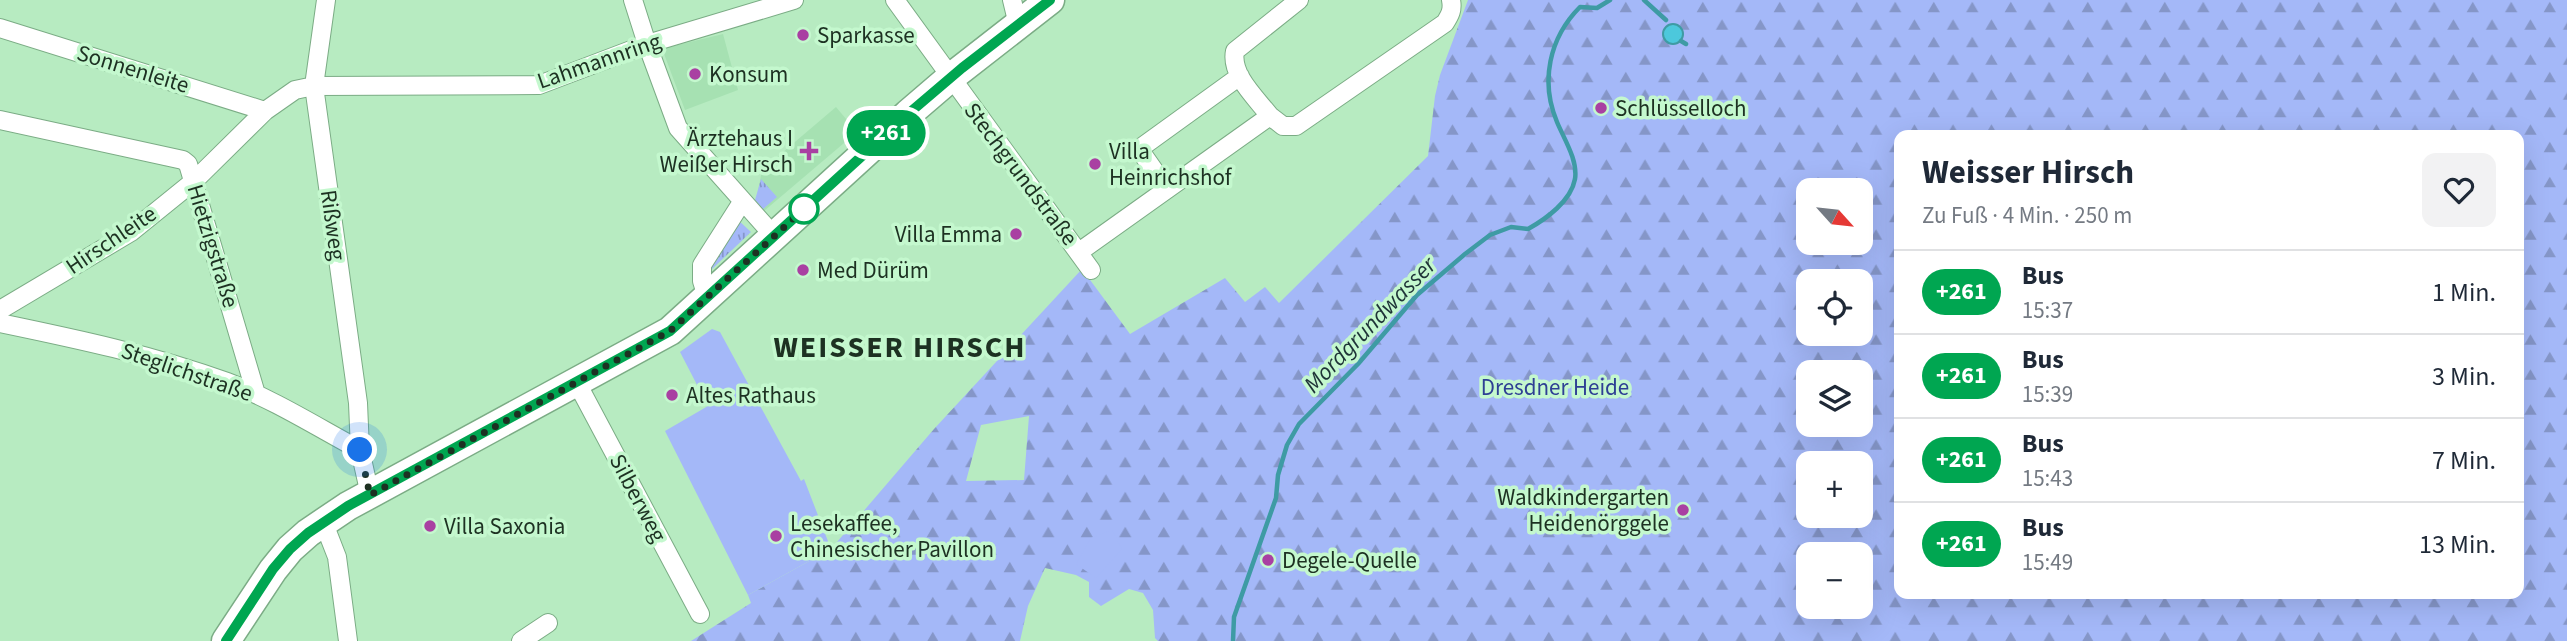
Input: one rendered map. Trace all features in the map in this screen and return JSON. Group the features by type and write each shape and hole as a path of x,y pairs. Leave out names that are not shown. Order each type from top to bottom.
{"main road":[{"path":"226,641 273,569 290,549 323,522 670,331 950,78 1015,12 1050,0"}],"street":[{"name":"Rißweg","path":"326,0 314,86 358,403 360,450"},
{"path":"633,0 678,128 774,236"},
{"name":"Lahmannring","path":"314,86 539,85 647,44 794,0"},
{"name":"Stechgrundstraße","path":"895,0 1091,270"},
{"path":"1298,0 1235,51 1235,65 1240,76 1270,116 1283,126 1296,126 1445,23 1450,15 1451,0"},
{"name":"Sonnenleite","path":"0,28 265,111"},
{"path":"1167,189 1139,149 1240,76"},
{"name":"Hirschleite","path":"0,310 131,232 194,181 265,111 295,90 314,86"},
{"path":"1079,252 1270,116"},
{"name":"Hietzigstraße","path":"0,120 183,160 188,164 256,394"},
{"path":"707,298 702,281 702,265 742,202"},
{"name":"Steglichstraße","path":"0,323 106,345 227,382 256,394 360,450"},
{"name":"Silberweg","path":"577,383 700,614"},
{"path":"360,450 370,495"},
{"path":"323,522 337,557 348,641"},
{"path":"521,641 548,623"}],"shaded area":[{"path":"1669,24 1677,24 1683,34 1677,44 1669,44 1663,38 1663,30"},
{"path":"723,34 738,90 685,110 663,51 665,48"},
{"name":"Ärztehaus I Weißer Hirsch","path":"836,107 857,132 764,211 756,202 762,170"}],"green space":[{"name":"Dresdner Heide","path":"1468,0 2567,0 2567,641 1158,641 1155,638 1153,610 1143,593 1129,589 1101,606 1089,597 1089,582 1076,575 1045,568 1028,606 1020,641 691,641 751,603 748,595 831,549 934,429 1082,269 1130,334 1225,278 1245,302 1265,287 1279,303 1428,156 1440,75","holes":["1029,416 1024,480 966,481 981,425"]},
{"path":"761,179 777,197 763,209 755,200"},
{"path":"737,219 751,232 710,271 709,270"},
{"path":"712,329 720,332 801,481 804,479 831,549 748,595 665,431 708,406 680,352"},
{"path":"1112,530 1122,549 1096,578 1076,564 1091,538"}],"waterway":[{"name":"Mordgrundwasser","path":"1233,641 1234,617 1276,498 1278,475 1287,445 1299,424 1358,364 1417,295 1490,235 1511,227 1528,229 1550,215 1573,187 1574,164 1557,122 1549,92 1550,61 1561,32 1580,7 1597,8 1610,0"},
{"path":"1644,0 1666,20"},
{"path":"1681,41 1686,44"}],"tram line":[{"path":"230,641 275,573 292,552 312,535 349,510 651,348 672,334 901,125 1057,0"}],"bus line":[{"name":"+261","path":"226,641 273,569 308,533 348,506 670,331 908,114 1050,0"}],"place":[{"name":"Sparkasse","path":"803,35"},
{"name":"Konsum","path":"695,74"},
{"name":"Schlüsselloch","path":"1601,108"},
{"name":"Ärztehaus I Weißer Hirsch","path":"809,151"},
{"name":"Villa Heinrichshof","path":"1095,164"},
{"name":"Villa Emma","path":"1016,234"},
{"name":"Med Dürüm","path":"803,270"},
{"name":"Altes Rathaus","path":"672,395"},
{"name":"Waldkindergarten Heidenörggele","path":"1683,510"},
{"name":"Villa Saxonia","path":"430,526"},
{"name":"Lesekaffee, Chinesischer Pavillon","path":"776,536"},
{"name":"Degele-Quelle","path":"1268,560"}],"district":[{"name":"WEISSER HIRSCH","path":"900,347"}],"route":[{"path":"360,450 370,495 670,331 804,209"}]}
